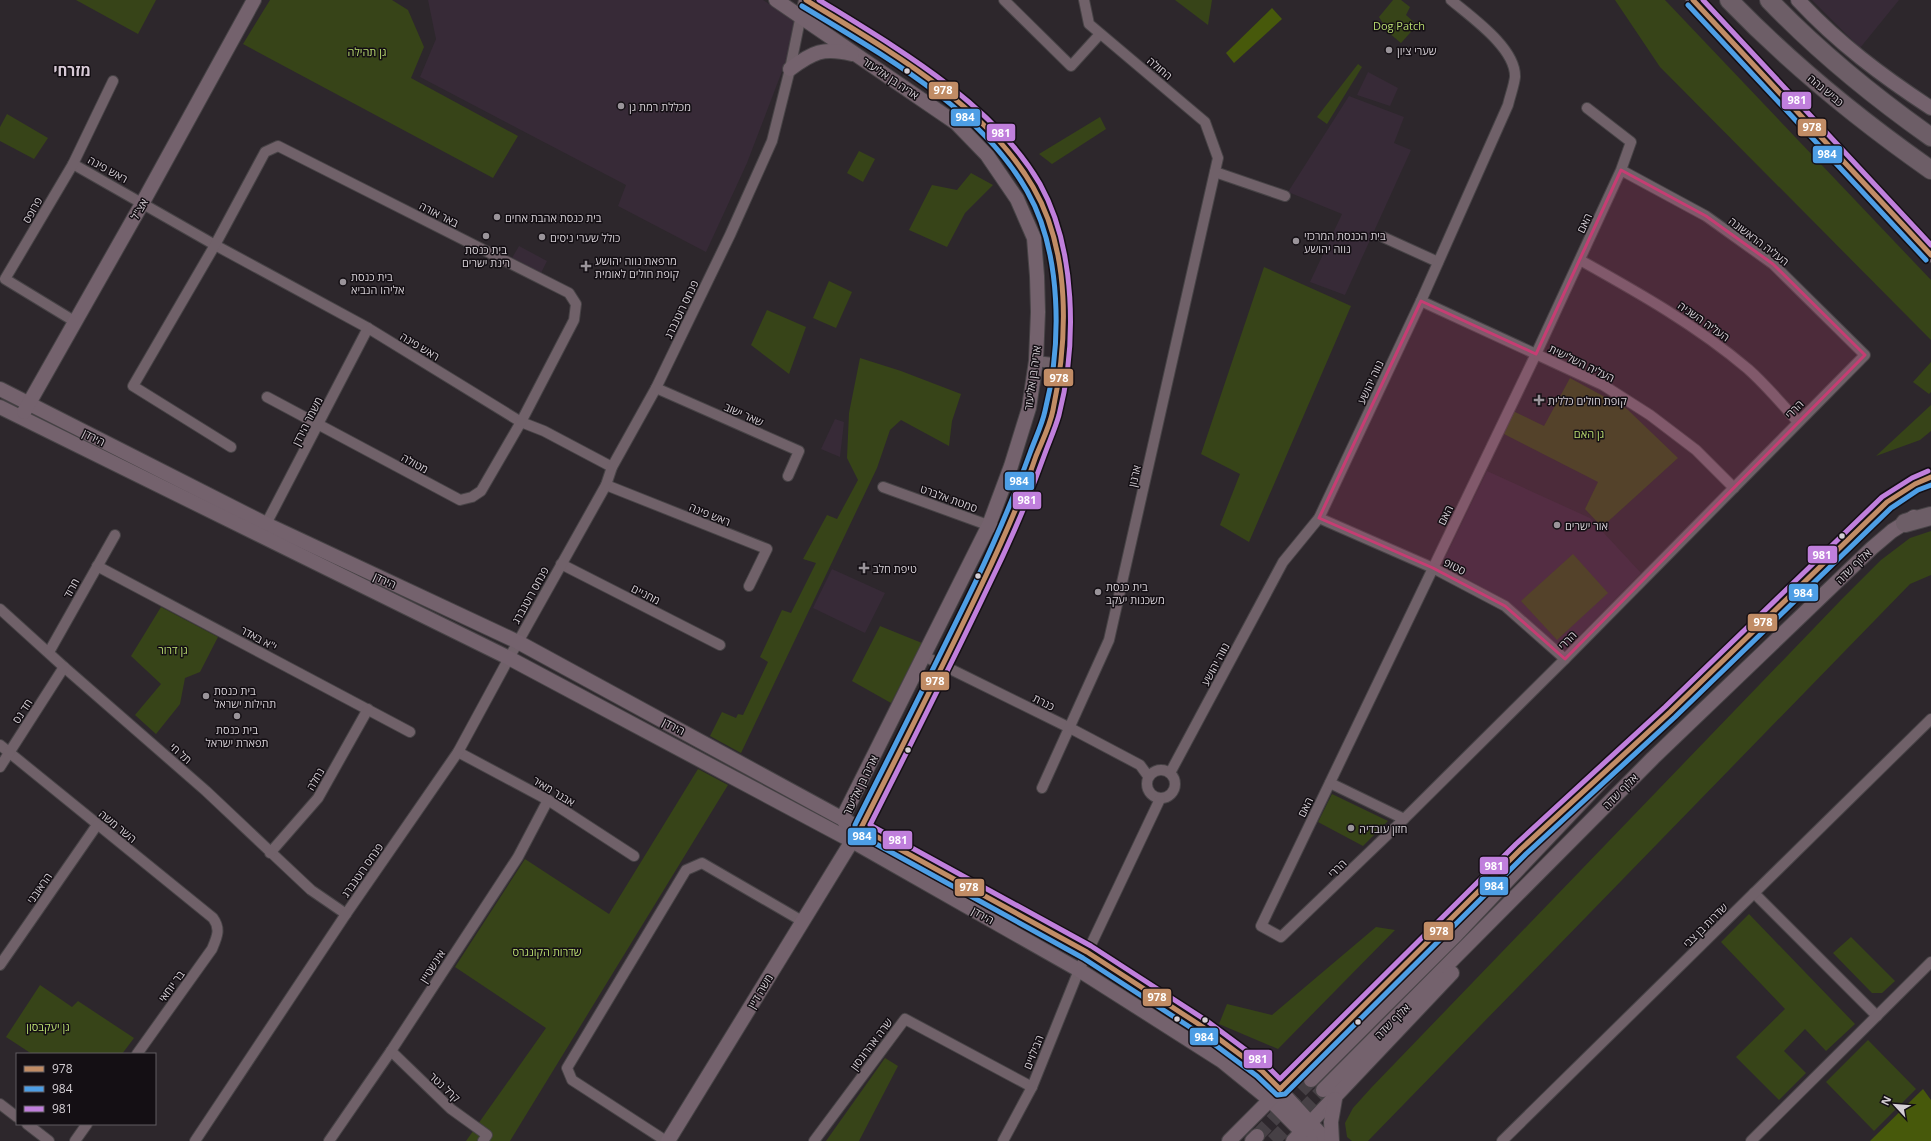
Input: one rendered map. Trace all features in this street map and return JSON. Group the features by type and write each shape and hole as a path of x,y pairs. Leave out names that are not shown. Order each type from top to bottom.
{"highway":[{"name":"כביש גהה","path":"1729,0 1821,87 1872,128 1931,170"},
{"path":"1769,0 1839,66 1888,106 1931,137"},
{"path":"1905,523 1931,516"}],"street":[{"name":"אצ\"ל","path":"21,418 27,404 143,202 254,0"},
{"name":"אריה בן אליעזר","path":"776,0 956,123 987,155 1017,200 1034,238 1038,312 1036,361 1029,408 989,525 843,817 852,841"},
{"name":"אריה בן אליעזר","path":"805,0 929,79 968,110 1003,147 1034,188 1051,229 1059,268 1063,312 1061,364 1053,412 1008,532 943,666 861,828 852,841"},
{"name":"פנחס רוטנברג","path":"195,1141 346,914 458,752 606,485 612,467 656,388 730,235 772,142 805,0"},
{"path":"1004,0 1071,66 1100,34"},
{"name":"החולה","path":"1084,0 1089,24 1205,122 1218,158"},
{"name":"נווה יהושע","path":"1170,773 1283,562 1319,518 1421,301 1508,105 1515,77 1509,59 1497,39 1450,0"},
{"path":"1693,0 1742,50 1931,255"},
{"path":"1798,0 1819,22 1868,65 1931,108"},
{"path":"790,69 804,58 819,51 835,50 860,56"},
{"name":"פרופס","path":"74,321 5,279 73,164 113,81"},
{"name":"האם","path":"1282,937 1261,926 1536,354 1621,170 1632,142 1587,108"},
{"name":"באר אורה","path":"215,245 265,152 278,146 569,293 576,304 574,320 521,422"},
{"name":"ארנון","path":"1042,788 1109,640 1218,158"},
{"name":"ראש פינה","path":"73,164 143,202 215,245 368,328 521,422 544,431 612,467"},
{"name":"העליה הראשונה","path":"1621,170 1706,216 1774,264 1865,355"},
{"path":"1215,172 1285,196"},
{"path":"1383,237 1438,262"},
{"path":"215,245 133,386 231,447"},
{"name":"העליה השניה","path":"1580,260 1648,298 1697,329 1749,370 1798,422"},
{"name":"העליה השלישית","path":"1421,301 1603,385 1650,415 1696,450 1734,488"},
{"name":"משמר הירדן","path":"266,524 319,425 368,328"},
{"name":"הררי","path":"1282,937 1404,819 1565,659 1865,355"},
{"path":"1036,361 1061,364"},
{"name":"שאר ישוב","path":"656,388 799,451 788,476"},
{"name":"הירדן","path":"0,389 266,524 518,642 843,817 1087,952 1203,1027 1262,1071 1280,1089 1304,1134"},
{"name":"מטולה","path":"267,397 460,500 472,497 481,490 521,422"},
{"name":"הירדן","path":"0,407 509,658 852,841 1079,970 1222,1061 1270,1100 1304,1134"},
{"name":"אלוף שדה","path":"1311,1080 1456,935 1634,747 1887,502 1915,484 1931,477"},
{"name":"ראש פינה","path":"606,485 767,550 749,586"},
{"name":"סמטת אלברט","path":"883,487 1008,532"},
{"name":"אלוף שדה","path":"1323,1090 1653,758 1872,548 1905,523 1931,508"},
{"name":"סטופ","path":"1319,518 1433,568 1505,606 1565,659"},
{"name":"חרוד","path":"49,652 115,535"},
{"name":"מחניים","path":"561,564 720,645"},
{"name":"י\"א באדר","path":"97,566 410,732"},
{"name":"תל חי","path":"0,609 206,791 270,853 311,890 346,914"},
{"name":"כנרת","path":"924,656 1070,728 1140,766 1148,776"},
{"name":"חד נס","path":"0,767 64,667"},
{"name":"נחלה","path":"270,853 318,798 368,709"},
{"path":"1229,1141 1521,849 1670,712"},
{"name":"שדרות בן צבי","path":"1502,1141 1929,723"},
{"name":"השר משה","path":"0,745 213,918 218,929"},
{"name":"אבנר מאיר","path":"458,752 548,800 634,856"},
{"path":"1326,1141 1304,1134 1335,1098 1653,758"},
{"path":"1161,769 1170,773 1175,781 1174,790 1168,796 1160,799 1155,798 1148,791 1146,781 1148,776 1152,772 1161,769"},
{"path":"1330,783 1404,819"},
{"path":"1079,970 1160,799"},
{"name":"אינשטיין","path":"329,1141 391,1051 518,857 548,800"},
{"name":"הראובני","path":"0,965 97,825"},
{"name":"משה דיין","path":"667,1141 852,841"},
{"path":"667,1141 572,1080 567,1068 686,870 702,863 802,921"},
{"path":"1754,893 1877,1016"},
{"name":"בר יוחאי","path":"138,1053 212,949 218,929"},
{"path":"1751,1141 1931,962"},
{"name":"הבילויים","path":"1003,1141 1032,1087 1079,970"},
{"name":"שרה אהרונסון","path":"814,1141 905,1019 1032,1087"},
{"name":"קרל נטר","path":"391,1051 450,1109 485,1138"},
{"path":"1332,1141 1331,1116 1335,1098"},
{"path":"0,1104 16,1116"},
{"path":"27,1125 49,1141"},
{"path":"74,1141 86,1125"}],"highlighted area":[{"path":"1621,170 1706,216 1773,264 1865,355 1565,659 1505,606 1433,568 1319,518 1421,301 1536,354"}],"shaded area":[{"name":"מכללת רמת גן","path":"428,0 763,0 800,24 747,163 706,252 618,206 626,185 420,77 436,39"},
{"path":"1812,0 1899,0 1860,48"},
{"path":"1368,72 1398,88 1390,106 1357,95"},
{"path":"1349,96 1404,117 1394,143 1411,150 1345,295 1310,282 1342,214 1288,192"},
{"path":"519,246 547,261 541,273 512,258"},
{"path":"835,419 844,422 840,457 821,449"},
{"path":"1487,471 1590,518 1641,573 1563,652 1509,604 1442,564"},
{"path":"832,569 885,593 865,633 813,608"}],"green space":[{"path":"76,0 156,0 138,34"},
{"name":"גן תהילה","path":"270,0 392,0 408,10 424,47 411,78 518,136 493,178 243,44"},
{"path":"1175,0 1212,0 1208,25"},
{"name":"Dog Patch","path":"1393,0 1401,0 1410,7 1406,15 1417,25 1401,43 1389,33 1379,17"},
{"path":"1615,0 1665,0 1931,280 1931,340 1660,67"},
{"path":"1272,8 1282,19 1234,63 1226,53"},
{"path":"1358,64 1362,67 1327,124 1317,117"},
{"path":"7,114 48,138 34,159 0,141 0,127"},
{"path":"1100,117 1106,129 1052,164 1039,154"},
{"path":"859,151 875,159 863,182 847,173"},
{"path":"971,173 993,185 965,213 947,247 909,230 932,185 957,190"},
{"path":"1264,267 1351,306 1249,542 1220,525 1240,474 1201,454"},
{"path":"829,281 852,292 836,328 813,318"},
{"path":"767,310 806,327 789,374 751,345"},
{"path":"860,358 901,371 961,394 952,421 949,446 901,420 890,430 877,468 741,753 710,736 722,712 736,718 738,714 743,715 768,662 760,657 782,610 791,613 816,563 803,559 827,515 837,519 858,480 847,458 849,413"},
{"path":"1931,362 1931,392 1929,394 1913,382"},
{"name":"גן האם","path":"1570,378 1627,409 1678,458 1602,527 1585,509 1598,482 1502,433 1513,411 1544,426"},
{"path":"1931,405 1931,431 1920,440 1876,456"},
{"path":"1931,531 1931,575 1910,584 1368,1141 1352,1141 1347,1137 1345,1123 1353,1108 1371,1088 1841,600 1881,560 1910,538"},
{"path":"1573,554 1608,593 1557,640 1521,601"},
{"name":"גן דרור","path":"161,607 218,637 200,672 185,678 180,704 156,734 135,715 161,684 131,656"},
{"path":"880,626 922,643 891,703 852,681"},
{"name":"שדרות הקונגרס","path":"698,769 728,785 510,1141 466,1141 546,1028 455,967 525,859 609,914"},
{"path":"1332,794 1388,821 1363,846 1318,822"},
{"path":"1749,914 1855,1024 1826,1051 1805,1029 1784,1051 1806,1073 1779,1100 1736,1057 1785,1009 1721,942"},
{"path":"1376,927 1395,930 1278,1049 1219,1024 1227,1004 1272,1015"},
{"path":"1851,937 1895,981 1882,993 1872,993 1833,953"},
{"name":"גן יעקבסון","path":"40,985 72,1007 78,1001 134,1038 123,1053 30,1053 6,1037"},
{"path":"1868,1040 1916,1089 1874,1131 1826,1082"},
{"path":"885,1058 898,1066 859,1141 826,1141"},
{"path":"1923,1089 1931,1100 1931,1141 1870,1141"}],"tunnel":[{"path":"1257,1136 1311,1080"},
{"path":"1273,1141 1323,1090"}],"transit line":[{"name":"978","path":"806,0 868,38 932,81 961,104 989,130 1013,157 1033,187 1045,212 1054,239 1060,267 1063,296 1062,354 1052,416 1048,428 1004,537 861,828"},
{"name":"981","path":"819,0 911,58 941,80 970,103 997,128 1020,155 1040,184 1052,210 1061,238 1067,267 1070,297 1069,358 1065,387 1059,415 1038,473 996,571 945,677 870,825 1091,946 1207,1021 1266,1065 1280,1079 1516,844 1665,707 1882,497 1912,478 1928,471"},
{"name":"978","path":"1693,0 1931,255"},
{"name":"981","path":"1703,0 1931,245"},
{"name":"984","path":"1688,5 1926,260"},
{"name":"984","path":"802,6 864,43 926,85 956,109 983,134 1007,161 1027,191 1039,215 1053,270 1056,299 1056,328 1051,385 1040,427 997,535 855,825 855,831 1083,958 1199,1033 1257,1076 1277,1095 1285,1094 1526,854 1675,717 1891,508 1918,490 1931,485"},
{"name":"978","path":"1280,1089 1521,849 1670,712 1887,502 1915,484 1931,477"},
{"name":"978","path":"861,828 1087,952 1203,1027 1262,1071 1280,1089"}],"place":[{"name":"שערי ציון","path":"1389,50"},
{"name":"מכללת רמת גן","path":"621,106"},
{"name":"בית כנסת אהבת אחים","path":"497,217"},
{"name":"בית כנסת רינת ישרים","path":"486,236"},
{"name":"כולל שערי ניסים","path":"542,237"},
{"name":"בית הכנסת המרכזי נווה יהושע","path":"1296,241"},
{"name":"מרפאת נווה יהושע קופת חולים לאומית","path":"586,266"},
{"name":"בית כנסת אליהו הנביא","path":"343,282"},
{"name":"קופת חולים כללית","path":"1539,400"},
{"name":"אור ישרים","path":"1557,525"},
{"name":"טיפת חלב","path":"864,568"},
{"name":"בית כנסת משכנות יעקב","path":"1098,592"},
{"name":"בית כנסת תהילות ישראל","path":"206,696"},
{"name":"בית כנסת תפארת ישראל","path":"237,716"},
{"name":"חזון עובדיה","path":"1351,828"}],"district":[{"name":"מזרחי","path":"72,70"}]}
